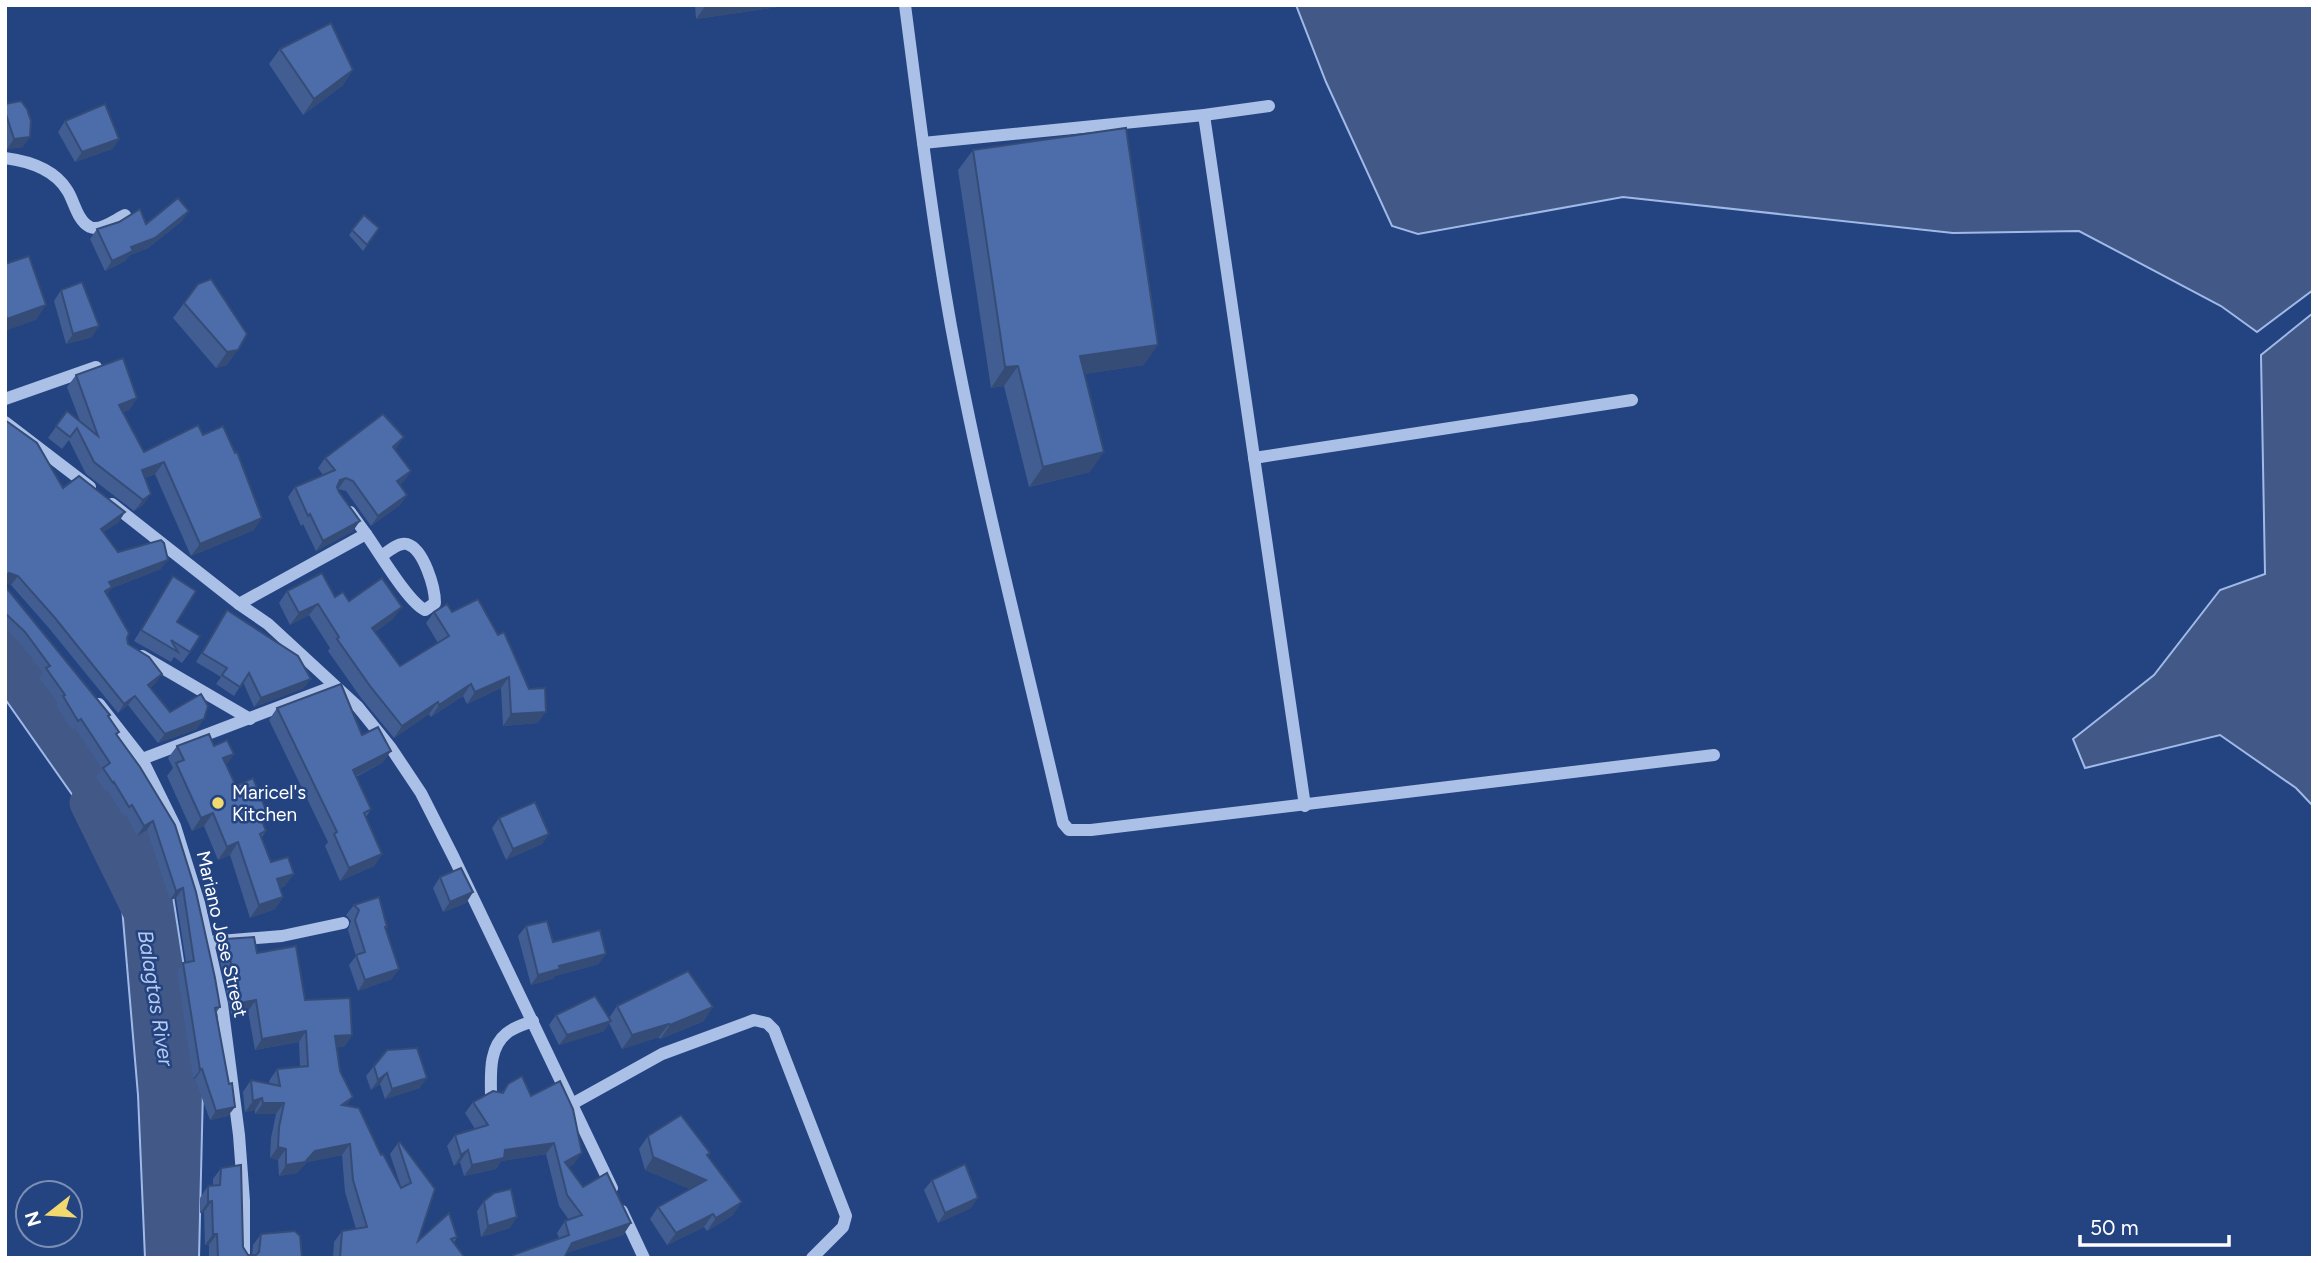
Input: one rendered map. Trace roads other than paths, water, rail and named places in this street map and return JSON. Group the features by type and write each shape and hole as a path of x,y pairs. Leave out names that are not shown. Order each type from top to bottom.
{"street":[{"path":"905,5 951,324 975,447 1063,823 1069,830 1091,830 1305,806 1714,755"},
{"path":"923,144 1269,106"},
{"path":"1203,115 1305,806"},
{"path":"5,158 26,161 54,175 67,189 82,221 90,228 98,228 125,215"},
{"path":"5,399 96,367"},
{"path":"1254,458 1632,400"},
{"path":"5,422 268,624 358,707 391,748 421,793 454,858 645,1258"},
{"path":"339,497 419,607 425,610 435,603 433,579 415,550 408,544 402,544 382,556"},
{"path":"239,604 366,534"},
{"path":"128,648 250,719"},
{"path":"142,760 334,686"},
{"name":"Mariano Jose Street","path":"93,696 142,760 175,826 199,903 222,1004 239,1135 244,1201 244,1258"},
{"path":"208,942 282,936 343,923"},
{"path":"572,1104 638,1066 685,1044 754,1020 767,1023 774,1030 846,1216 843,1227 812,1258"},
{"path":"491,1096 491,1065 497,1044 508,1031 533,1021"}],"water":[{"path":"1296,5 2313,5 2313,290 2257,332 2221,306 2079,231 1953,233 1623,197 1418,234 1392,226 1326,82"},
{"path":"2313,313 2313,806 2296,788 2220,735 2085,768 2073,739 2154,675 2220,590 2265,574 2261,355"},
{"path":"5,608 163,832 203,1089 199,1258 145,1258 138,1095 118,860 5,699"}],"waterway":[{"name":"Balagtas River","path":"87,803 139,909"}],"place":[{"name":"Maricel's Kitchen","path":"218,803"}]}
